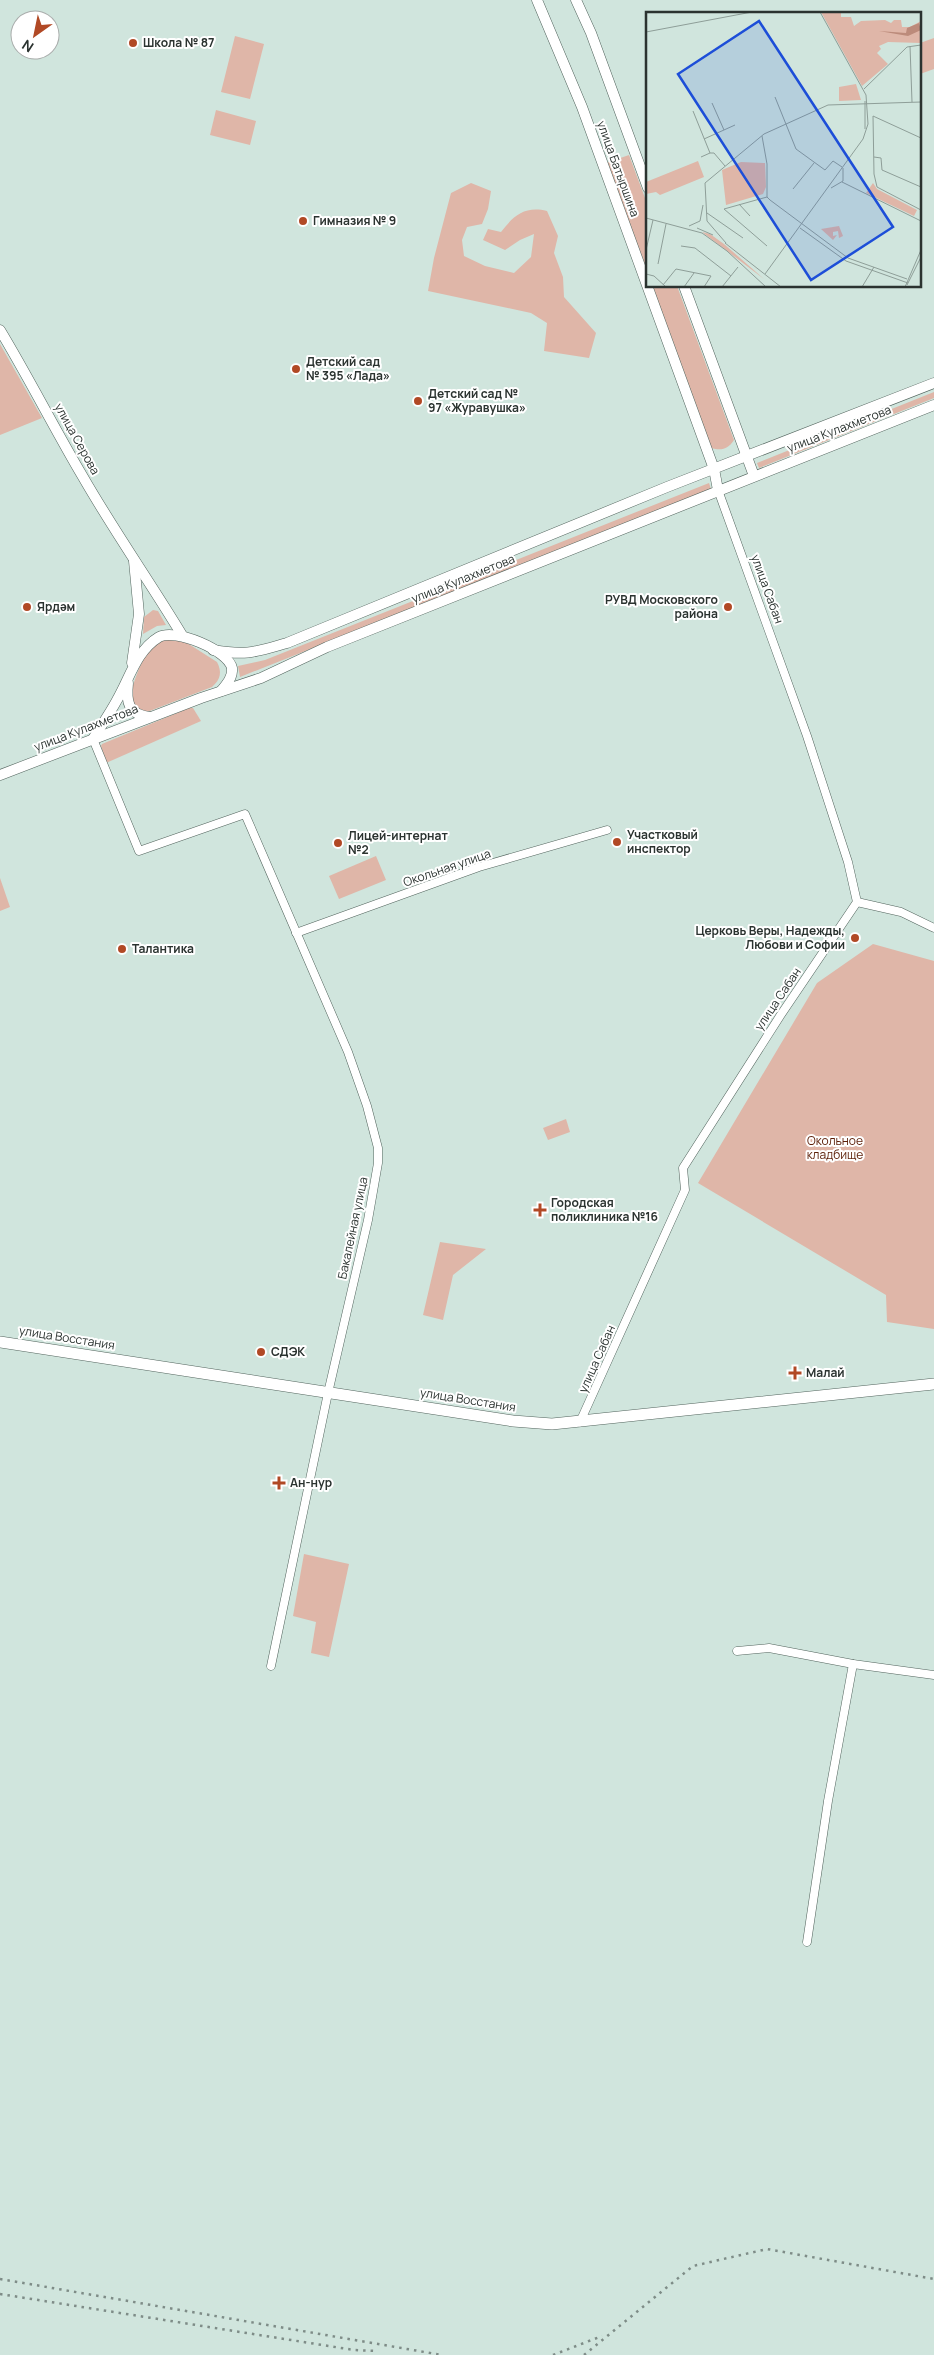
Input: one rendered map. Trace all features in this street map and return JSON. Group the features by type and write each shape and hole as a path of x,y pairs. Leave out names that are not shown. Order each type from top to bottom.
{"main road":[{"name":"улица Батыршина","path":"537,0 582,107 646,283"},
{"name":"улица Батыршина","path":"576,0 591,32 646,183"},
{"name":"улица Батыршина","path":"648,288 714,469 718,490"},
{"path":"685,288 754,476"},
{"name":"улица Серова","path":"0,330 82,476 182,635"},
{"name":"улица Кулахметова","path":"213,650 239,654 254,653 288,643 714,469 934,383"},
{"name":"улица Кулахметова","path":"0,775 150,717 261,678 327,647 934,405"},
{"name":"улица Серова","path":"130,674 139,614 134,560"},
{"path":"92,739 149,644 162,636 182,635 213,650 228,660 232,669 228,682 221,691"},
{"path":"130,674 127,695 132,711 139,716 150,717"},
{"name":"улица Восстания","path":"0,1342 513,1422 552,1424 934,1384"}],"street":[{"name":"улица Сабан","path":"580,1422 685,1190 683,1168 780,1016 857,902 848,862 807,736 718,490"},
{"name":"Бакалейная улица","path":"92,739 139,851 245,814 354,1069 378,1148 378,1163 368,1220 328,1392 271,1666"},
{"name":"Окольная улица","path":"296,933 479,867 607,830"},
{"path":"857,902 900,912 934,928"},
{"path":"737,1651 769,1648 853,1664 934,1675"},
{"path":"807,1942 828,1802 853,1664"}],"green space":[{"path":"235,36 264,44 250,99 221,92"},
{"path":"934,38 934,69 922,73 922,42"},
{"path":"216,110 256,121 250,145 210,135"},
{"path":"629,155 646,201 646,271 606,163"},
{"path":"471,183 491,191 488,209 482,224 467,227 462,240 464,256 485,266 514,273 531,257 534,234 520,240 505,250 483,240 488,229 501,232 521,213 532,210 547,211 558,236 554,253 563,277 564,297 596,333 589,358 544,351 547,323 531,313 428,291 434,258 451,193"},
{"path":"652,288 678,288 734,440 724,448 711,448"},
{"path":"0,344 42,418 0,435"},
{"path":"934,392 934,398 759,468 757,463"},
{"path":"709,483 711,489 240,677 238,666 265,660"},
{"path":"153,610 158,611 166,625 157,626 143,634 144,617"},
{"path":"169,638 184,641 217,662 220,669 219,678 212,687 147,712 137,710 130,695 139,669 153,646"},
{"path":"193,708 201,721 106,763 102,744"},
{"path":"376,856 386,880 339,899 329,876"},
{"path":"0,878 10,907 0,911"},
{"name":"Окольное кладбище","path":"873,944 934,961 934,1329 887,1322 886,1295 698,1183 817,983"},
{"path":"566,1119 570,1132 548,1140 543,1128"},
{"path":"440,1242 486,1249 453,1275 443,1320 423,1315"},
{"path":"304,1554 349,1564 329,1657 311,1653 316,1622 293,1616"}],"railway":[{"path":"584,2355 693,2266 767,2249 934,2279"},
{"path":"0,2279 442,2355"},
{"path":"0,2294 354,2350 378,2351"},
{"path":"553,2355 602,2336"}],"place":[{"name":"Школа № 87","path":"133,43"},
{"name":"Гимназия № 9","path":"303,221"},
{"name":"Детский сад № 395 «Лада»","path":"296,369"},
{"name":"Детский сад № 97 «Журавушка»","path":"418,401"},
{"name":"Ярдәм","path":"27,607"},
{"name":"РУВД Московского района","path":"728,607"},
{"name":"Участковый инспектор","path":"617,842"},
{"name":"Лицей-интернат №2","path":"338,843"},
{"name":"Церковь Веры, Надежды, Любови и Софии","path":"855,938"},
{"name":"Талантика","path":"122,949"},
{"name":"Городская поликлиника №16","path":"540,1210"},
{"name":"СДЭК","path":"261,1352"},
{"name":"Малай","path":"795,1373"},
{"name":"Ан-нур","path":"279,1483"}]}
